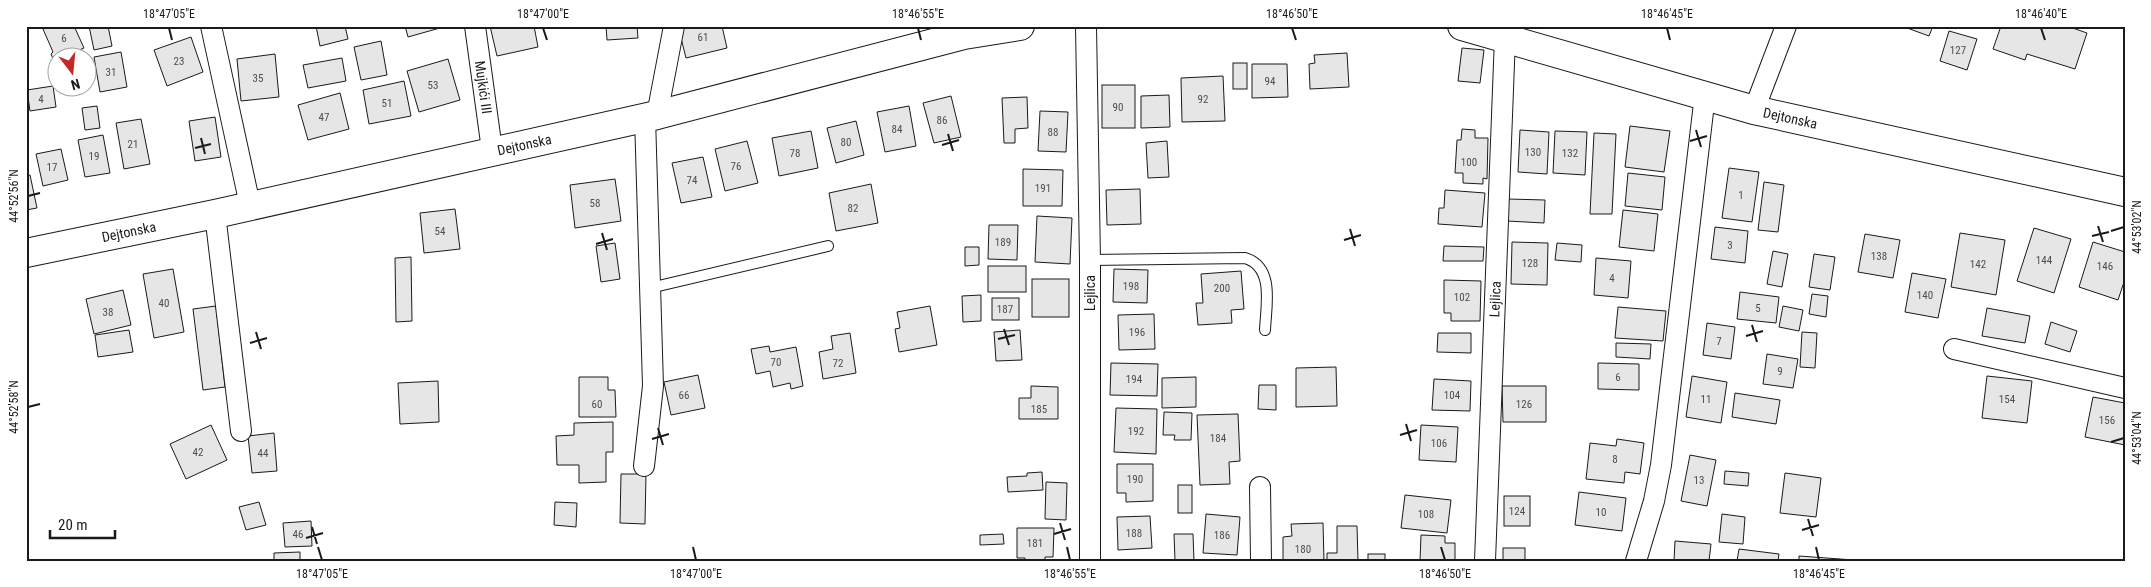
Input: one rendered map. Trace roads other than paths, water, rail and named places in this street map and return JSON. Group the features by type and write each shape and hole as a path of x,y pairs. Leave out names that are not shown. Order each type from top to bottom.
{"main road":[{"name":"Dejtonska","path":"26,253 214,214 492,150 651,116 963,31 1020,26"},
{"name":"Dejtonska","path":"1462,26 1754,110 2125,192"}],"street":[{"path":"212,26 250,205"},
{"name":"Mujkići III","path":"475,26 492,150"},
{"path":"644,466 653,386 650,288 651,116 674,26"},
{"name":"Lejlica","path":"1086,26 1090,260 1090,561"},
{"path":"1754,110 1786,26"},
{"name":"Lejlica","path":"1485,561 1504,38"},
{"path":"1636,561 1654,501 1661,465 1705,95"},
{"path":"214,214 241,431"},
{"path":"1954,349 2125,388"},
{"path":"1260,487 1261,561"}],"lane":[{"path":"650,288 828,246"},
{"path":"1090,260 1245,258 1251,260 1261,269 1267,286 1265,330"}]}
